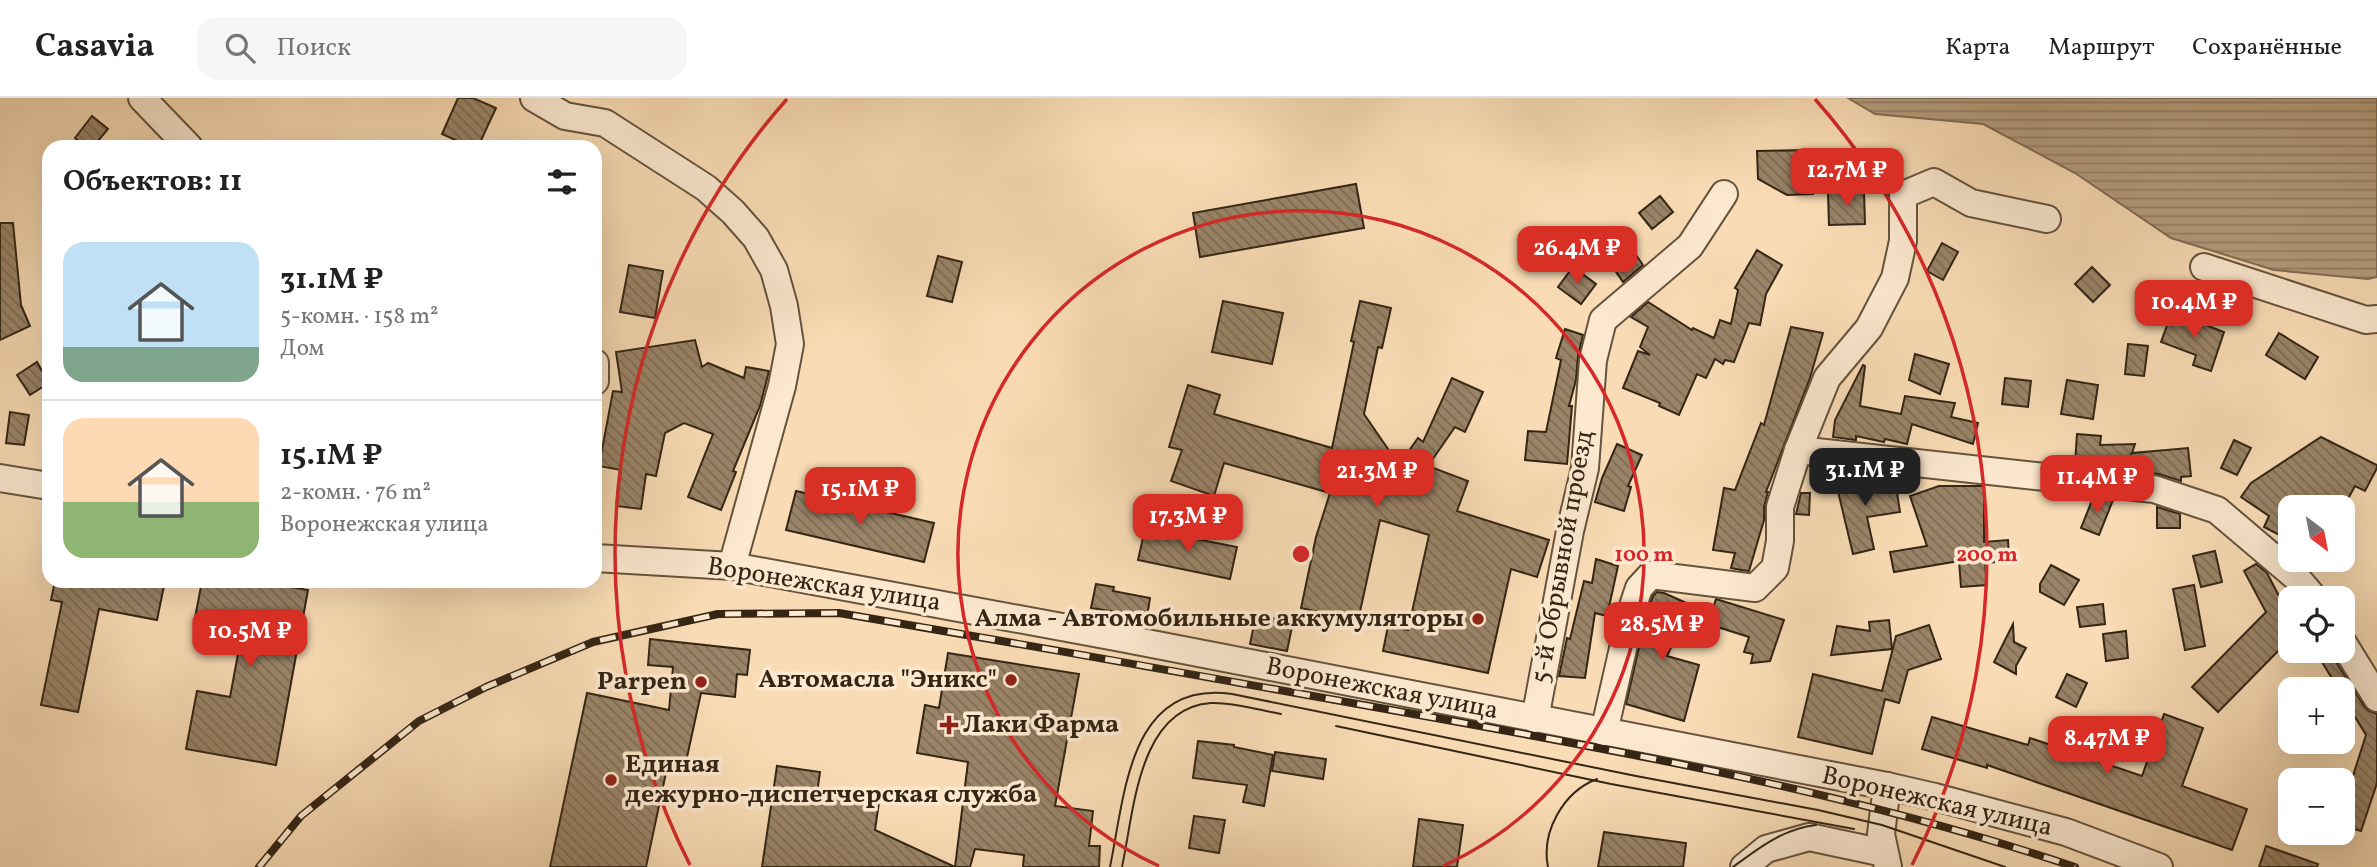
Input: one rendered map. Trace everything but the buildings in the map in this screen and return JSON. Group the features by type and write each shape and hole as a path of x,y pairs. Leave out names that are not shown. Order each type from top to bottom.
{"street":[{"path":"142,98 181,140"},
{"path":"534,98 565,116 605,123 706,188 733,212 756,238 774,270 784,306 790,344 782,386 732,566"},
{"path":"1604,732 1639,588 1651,575 1755,588 1775,568 1780,541 1780,507 1798,450 1827,378 1869,328 1895,278 1903,241 1903,195 1934,182 1971,203 2047,219"},
{"name":"5-й Обрывной проезд","path":"1535,719 1584,468 1593,360 1603,320 1690,246 1724,194"},
{"path":"2204,267 2366,320 2377,319"},
{"path":"1798,450 2154,489 2217,510 2304,586"},
{"path":"0,478 42,484"},
{"name":"Воронежская улица","path":"602,558 732,566 1887,786 2066,832 2159,867"},
{"path":"2355,662 2377,698"},
{"path":"1744,867 1766,849 1809,836 1886,860 1881,834 1887,786"}],"shaded area":[{"path":"1848,98 2377,98 2377,277 2368,279 2274,270 2171,238 2075,173 1983,124 1875,114"}],"tram line":[{"path":"1110,867 1128,777 1138,748 1152,723 1172,705 1198,694 1232,694 1818,810 1882,825 2005,867"},
{"path":"1122,867 1136,792 1144,766 1154,743 1168,723 1187,709 1211,703 1281,714"},
{"path":"1336,726 1611,784 1854,829"},
{"path":"1548,867 1548,840 1557,815 1574,793 1597,779"},
{"path":"1733,867 1782,835 1816,825"}],"railway":[{"path":"259,867 301,816 419,721 486,687 593,642 718,614 839,613 1660,760 1911,818 2075,867"}],"place":[{"name":"Алма - Автомобильные аккумуляторы","path":"1478,619"},
{"name":"Автомасла \"Эникс\"","path":"1011,680"},
{"name":"Parpen","path":"701,682"},
{"name":"Лаки Фарма","path":"949,725"},
{"name":"Единая дежурно-диспетчерская служба","path":"611,780"}]}
